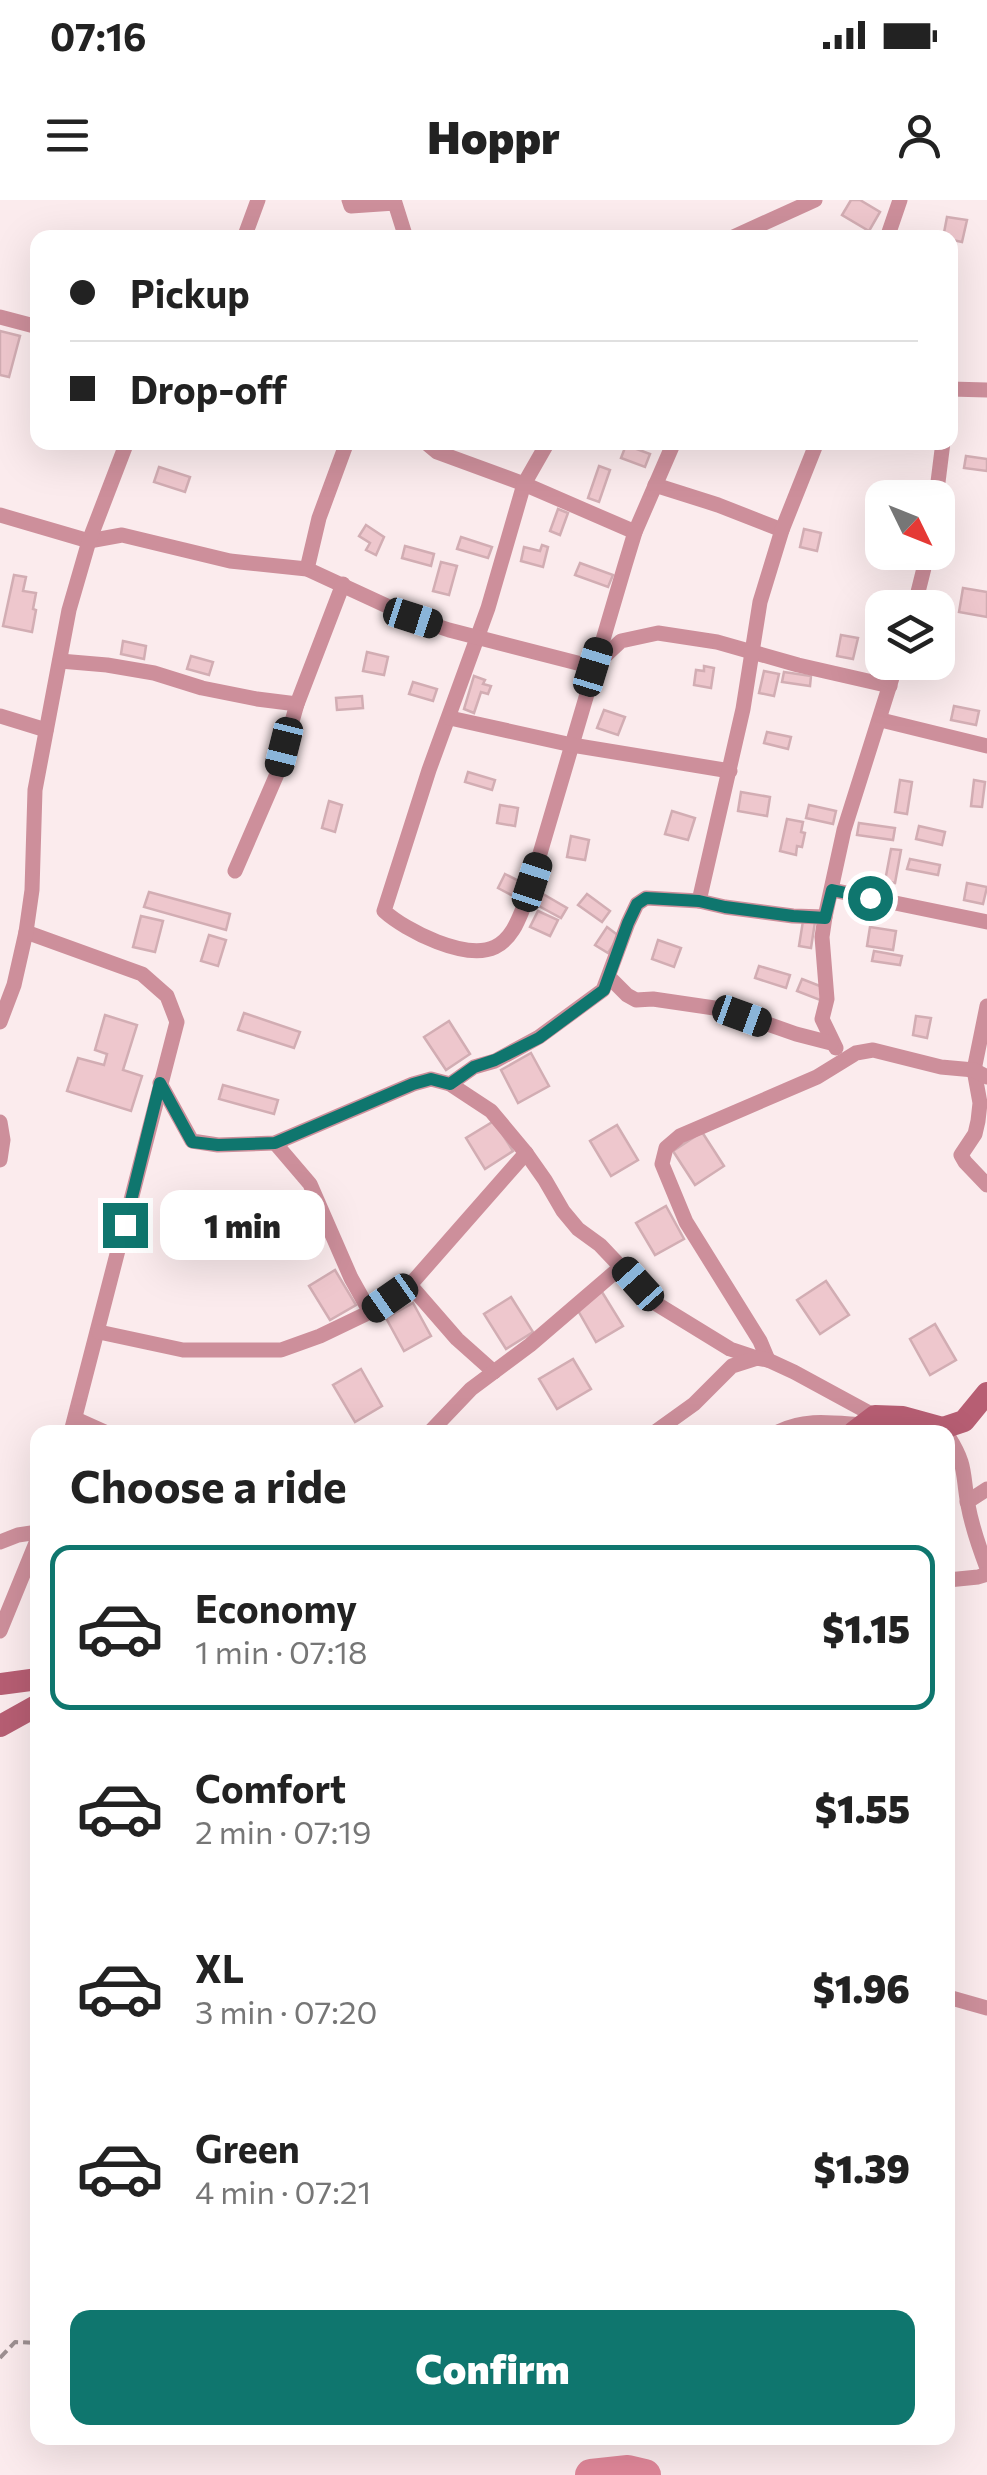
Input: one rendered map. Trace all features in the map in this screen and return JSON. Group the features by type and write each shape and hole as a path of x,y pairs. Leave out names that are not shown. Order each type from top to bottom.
{"street":[{"path":"247,230 258,200"},
{"path":"350,200 351,206 395,202 404,230"},
{"path":"748,230 814,200"},
{"path":"890,230 900,200"},
{"path":"0,317 30,325"},
{"path":"958,389 987,390"},
{"path":"0,1022 7,982 26,932 34,858 34,790 70,610 89,541 124,450"},
{"path":"308,569 319,518 345,450"},
{"path":"435,450 635,532"},
{"path":"543,450 524,484 488,608 384,911 407,929 443,944 482,951 498,946 514,931 526,901 635,532 670,450"},
{"path":"699,901 743,709 760,602 782,530 814,450"},
{"path":"938,480 941,450"},
{"path":"655,485 782,530"},
{"path":"0,516 89,541 122,535 230,561 308,569 413,618 593,667"},
{"path":"235,871 276,774 297,704 343,584"},
{"path":"593,667 621,641 658,633 717,642 890,686"},
{"path":"60,661 154,674 243,696 297,704"},
{"path":"844,1059 822,1019 826,999 822,937 844,830 892,680"},
{"path":"0,716 46,730"},
{"path":"450,718 572,745 730,771"},
{"path":"880,720 987,746"},
{"path":"832,890 987,922"},
{"path":"450,1084 474,1067 539,1038 604,990 637,904 646,898 825,918"},
{"path":"26,932 142,974 167,996 177,1022 74,1425"},
{"path":"609,977 636,1000 728,1010 832,1043"},
{"path":"987,1006 978,1121 961,1156 987,1185"},
{"path":"762,1359 760,1340 686,1222 662,1164 666,1148 680,1136 817,1077 856,1053 873,1050 980,1073"},
{"path":"160,1083 192,1142 218,1145 275,1143 413,1084 431,1079 450,1084 491,1111 546,1180 562,1211 578,1229 600,1244 654,1303 730,1349 794,1372 864,1424"},
{"path":"0,1122 0,1160"},
{"path":"275,1143 310,1184 370,1312"},
{"path":"99,1332 182,1350 281,1350 320,1336 370,1312 410,1285 526,1153"},
{"path":"437,1425 470,1389 530,1345 622,1266"},
{"path":"410,1285 494,1372"},
{"path":"666,1425 694,1404 732,1366 762,1359"},
{"path":"955,1426 987,1393"},
{"path":"794,1425 864,1424 903,1417 925,1425"},
{"path":"955,1448 965,1474 974,1536 987,1571 978,1577 955,1579"},
{"path":"967,1502 987,1488"},
{"path":"0,1542 30,1535"},
{"path":"0,1631 30,1555"},
{"path":"0,1684 30,1680"},
{"path":"0,1726 30,1709"},
{"path":"955,1999 987,2008"}],"path":[{"path":"0,2358 15,2342 30,2343"}],"building":[{"path":"851,200 860,200 880,212 870,230 842,215"},
{"path":"947,217 967,220 962,242 958,241 958,230 945,230"},
{"path":"0,331 20,336 9,377 0,375"},
{"path":"624,450 650,454 645,467 621,458"},
{"path":"966,456 987,459 987,471 964,468"},
{"path":"599,466 610,470 599,502 588,498"},
{"path":"159,467 190,477 185,492 154,482"},
{"path":"558,509 568,513 560,535 550,531"},
{"path":"366,525 384,537 376,555 366,550 370,543 359,536"},
{"path":"804,529 821,533 817,551 800,547"},
{"path":"461,537 492,547 488,558 457,549"},
{"path":"542,545 548,547 543,567 521,561 524,547 540,551"},
{"path":"405,546 434,554 431,566 402,558"},
{"path":"441,562 457,566 449,595 433,591"},
{"path":"580,563 613,575 608,587 575,575"},
{"path":"14,575 26,577 23,591 36,593 32,632 3,626"},
{"path":"963,588 987,592 987,617 959,612"},
{"path":"841,635 858,638 853,659 837,656"},
{"path":"123,641 146,646 144,659 121,654"},
{"path":"367,652 388,657 384,675 363,671"},
{"path":"191,656 213,662 209,675 187,669"},
{"path":"704,666 714,668 711,688 694,685 696,670 704,671"},
{"path":"764,671 779,674 774,696 759,693"},
{"path":"784,672 811,676 810,686 782,682"},
{"path":"474,676 491,686 488,694 481,692 474,713 464,709"},
{"path":"413,682 437,689 433,701 409,694"},
{"path":"362,696 363,708 337,710 336,698"},
{"path":"954,706 979,711 976,725 951,720"},
{"path":"604,710 625,717 618,735 597,728"},
{"path":"767,732 791,737 788,749 764,743"},
{"path":"468,772 495,780 492,790 465,782"},
{"path":"900,780 912,782 907,814 895,812"},
{"path":"974,780 985,782 982,807 971,806"},
{"path":"741,792 770,797 767,816 738,811"},
{"path":"329,801 342,805 335,832 322,828"},
{"path":"500,805 518,808 515,826 497,823"},
{"path":"809,805 836,811 833,824 806,818"},
{"path":"672,811 695,818 688,840 665,834"},
{"path":"787,819 803,822 801,832 805,833 796,855 780,851"},
{"path":"859,823 895,828 893,840 857,835"},
{"path":"919,826 945,832 942,845 916,839"},
{"path":"571,836 589,840 585,860 567,857"},
{"path":"891,849 901,850 895,883 885,881"},
{"path":"910,859 940,865 938,875 907,869"},
{"path":"505,874 525,884 517,898 498,888"},
{"path":"967,883 987,887 983,904 964,900"},
{"path":"149,892 230,914 226,930 144,907"},
{"path":"543,894 567,908 561,918 537,905"},
{"path":"587,894 610,911 602,922 578,905"},
{"path":"538,911 558,920 550,936 530,927"},
{"path":"141,916 163,921 155,952 133,947"},
{"path":"803,921 815,922 811,948 799,946"},
{"path":"607,927 619,936 608,953 595,945"},
{"path":"870,927 896,931 893,950 867,946"},
{"path":"209,935 226,940 218,966 201,961"},
{"path":"658,940 681,948 674,967 652,959"},
{"path":"874,951 902,956 900,965 872,961"},
{"path":"759,966 790,975 786,988 755,978"},
{"path":"802,979 825,988 820,1000 797,991"},
{"path":"244,1013 300,1032 294,1048 238,1030"},
{"path":"105,1015 137,1025 123,1070 142,1076 131,1111 67,1091 78,1058 104,1065 107,1054 95,1050"},
{"path":"916,1016 931,1018 927,1038 913,1035"},
{"path":"449,1021 470,1054 446,1070 424,1037"},
{"path":"531,1053 549,1086 518,1103 501,1070"},
{"path":"223,1085 278,1100 274,1114 219,1099"},
{"path":"494,1121 513,1151 485,1169 466,1138"},
{"path":"617,1125 638,1160 611,1176 590,1141"},
{"path":"702,1132 724,1166 695,1185 673,1151"},
{"path":"666,1206 684,1239 655,1255 636,1223"},
{"path":"335,1270 356,1305 330,1320 309,1286"},
{"path":"826,1281 849,1315 820,1334 797,1300"},
{"path":"602,1292 623,1326 596,1342 576,1307"},
{"path":"511,1297 533,1332 506,1349 484,1314"},
{"path":"413,1303 431,1336 404,1351 386,1318"},
{"path":"935,1324 956,1360 930,1375 910,1339"},
{"path":"573,1359 591,1389 557,1409 539,1379"},
{"path":"361,1369 382,1406 355,1422 333,1385"}],"waterway":[{"path":"591,2475 628,2471 645,2475"}],"route":[{"path":"125,1225 160,1083 192,1142 275,1143 413,1084 431,1079 450,1084 474,1067 539,1038 604,990 628,923 637,904 646,898 825,918 832,890 870,898"}]}
